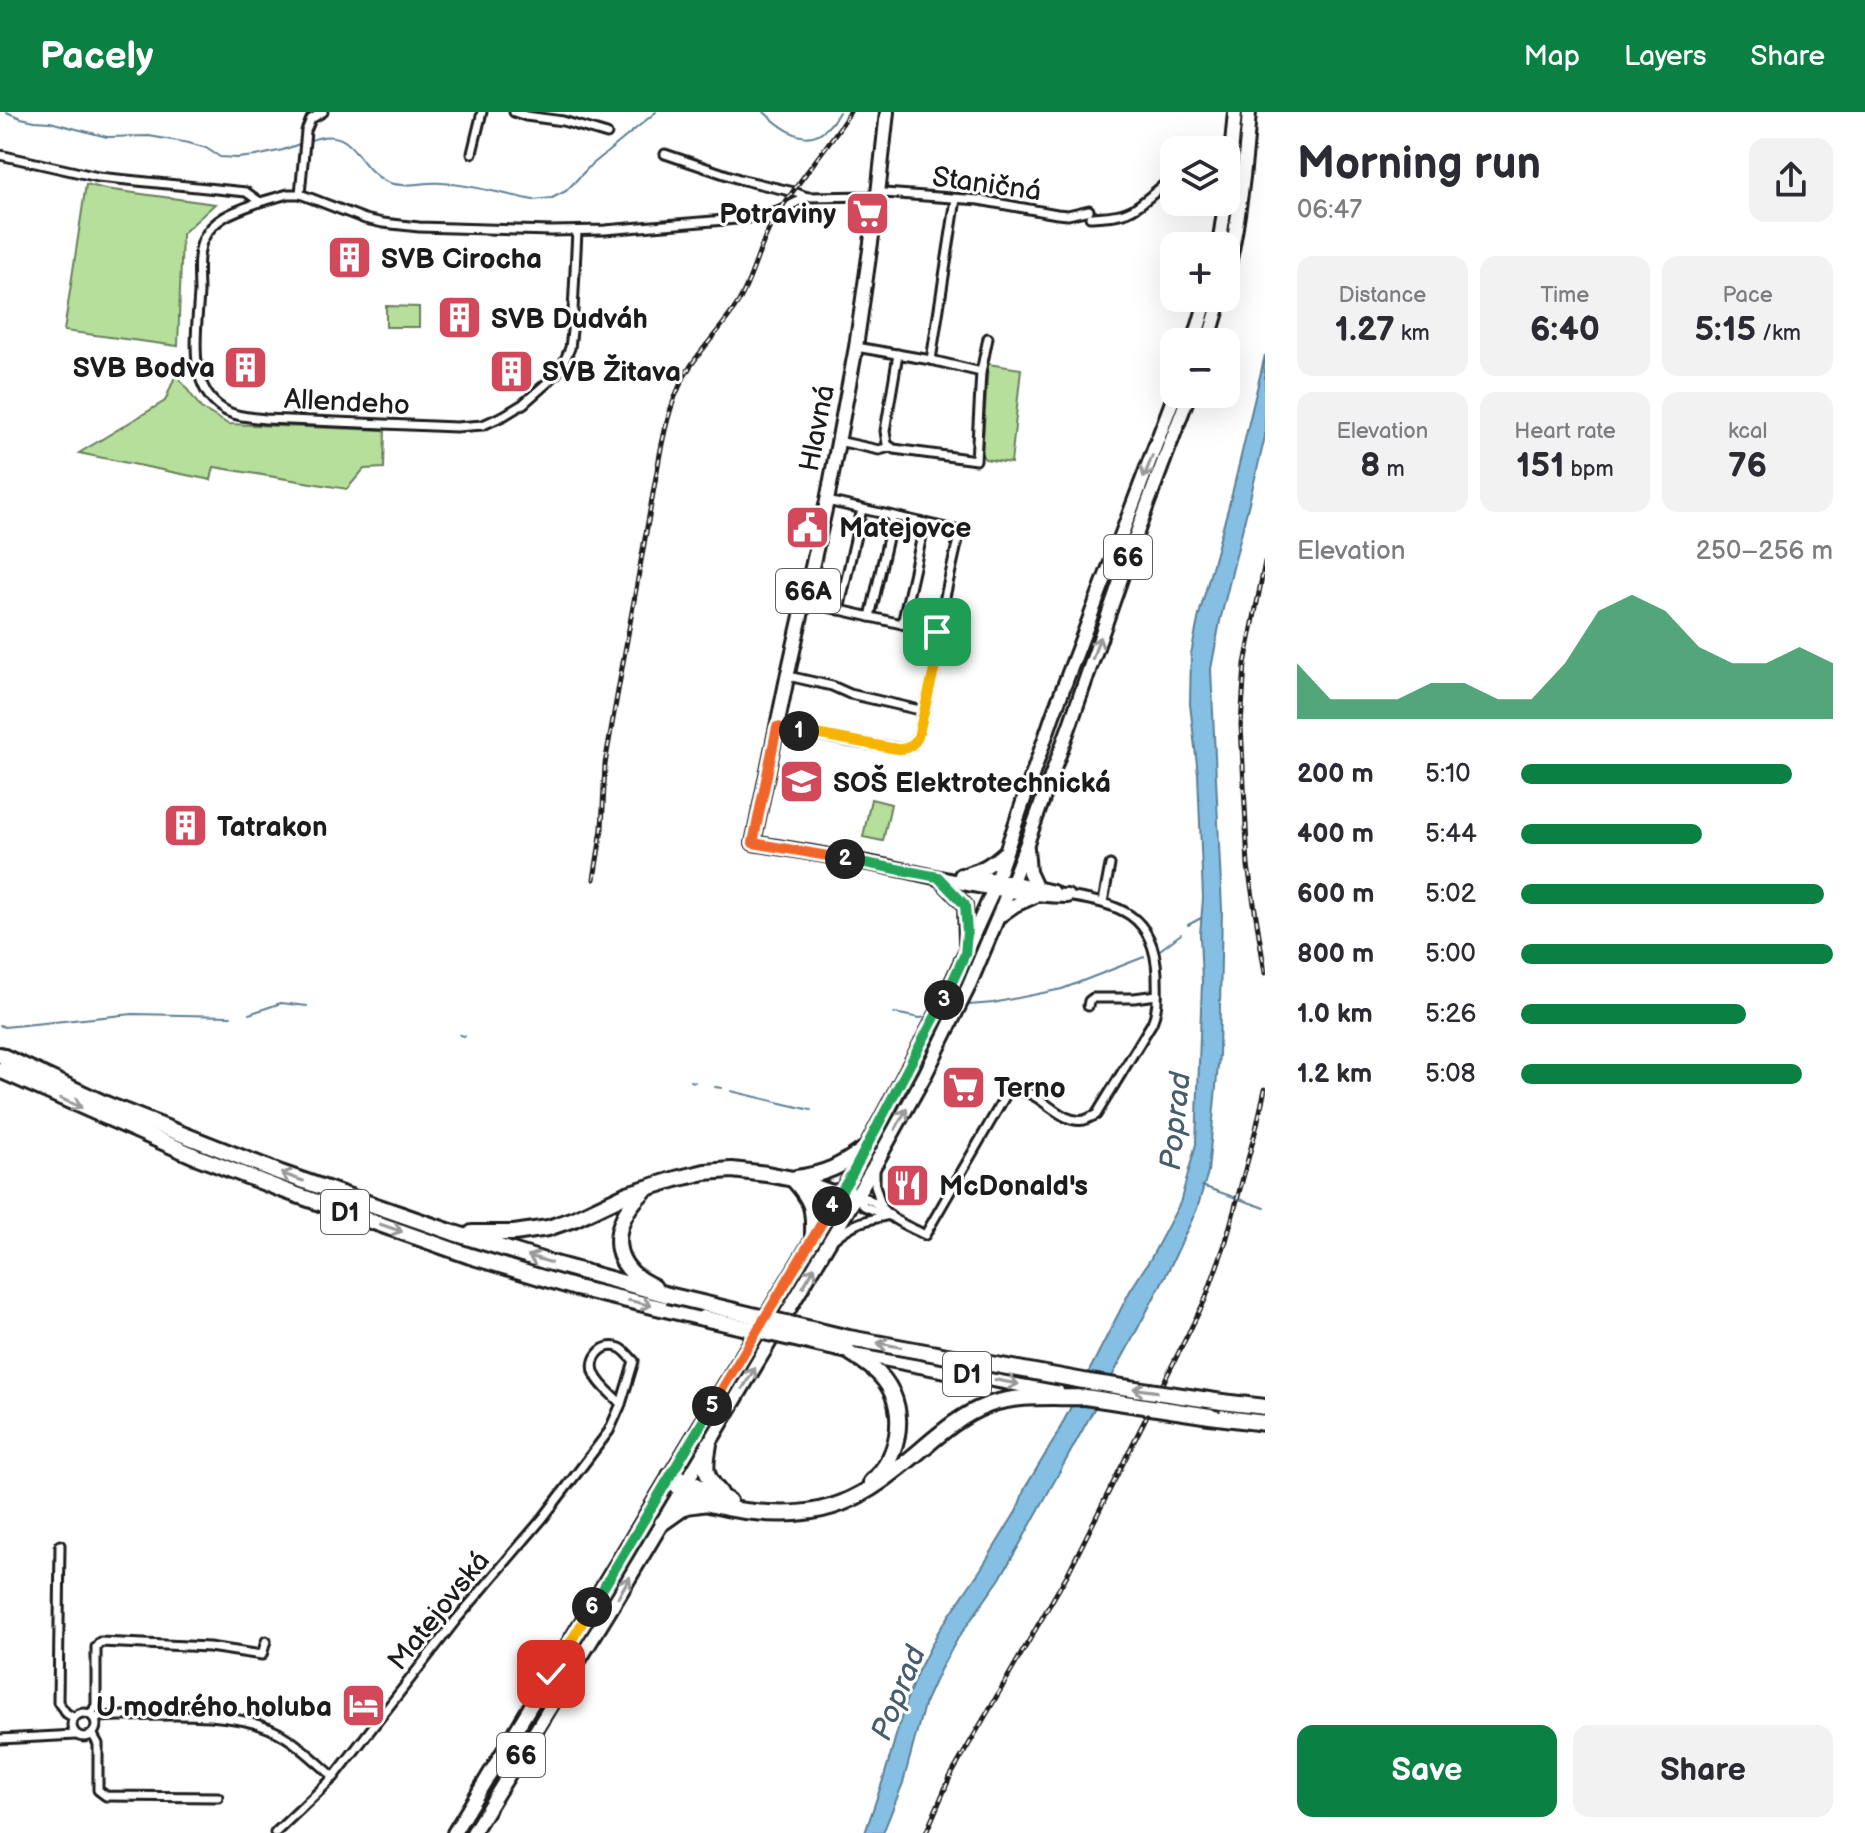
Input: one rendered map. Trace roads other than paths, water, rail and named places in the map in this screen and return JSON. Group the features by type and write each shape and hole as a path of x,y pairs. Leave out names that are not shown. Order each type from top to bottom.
{"highway":[{"name":"D1","path":"0,1055 108,1105 281,1173 454,1233 565,1267 849,1338 1089,1382 1265,1407"},
{"name":"D1","path":"0,1070 195,1156 470,1256 576,1288 848,1351 1085,1397 1265,1423"},
{"path":"793,1179 839,1167 865,1149"},
{"path":"454,1233 514,1233 548,1228 627,1194 690,1175 732,1170 793,1179 832,1193 849,1193"},
{"path":"815,1175 836,1181 849,1193"},
{"path":"793,1179 812,1204 813,1236"},
{"path":"647,1189 634,1200 623,1216 619,1245 625,1262 638,1277 668,1295"},
{"path":"685,1486 744,1506 797,1509 820,1505 852,1493 874,1480 896,1446 899,1425 897,1406 878,1373 848,1351"},
{"path":"670,1476 708,1503 739,1511 770,1514 823,1511 856,1498 879,1484 946,1429 988,1405 1009,1399 1085,1397"},
{"path":"709,1444 705,1466 707,1478 725,1499"},
{"path":"662,1523 686,1506 708,1503"}],"main road":[{"name":"Hlavná","path":"887,112 856,347 827,501 753,843 938,877"},
{"path":"1221,232 1235,112"},
{"path":"1235,232 1249,112"},
{"name":"66","path":"473,1833 685,1486 827,1245 865,1149 942,1004 995,884 1053,715 1170,408"},
{"name":"66","path":"454,1833 813,1236 876,1163 918,1088 959,1007 1010,887 1184,408"},
{"path":"1027,843 1029,872 1036,891"},
{"path":"938,877 980,871 1007,849"},
{"path":"959,875 1067,896"},
{"path":"938,877 995,884"},
{"path":"938,877 965,905 965,954"},
{"path":"998,917 1036,891"}],"street":[{"path":"323,112 311,119 306,131 300,194 365,219 402,225 577,231 749,218 781,210 807,197"},
{"path":"472,153 482,112"},
{"path":"514,112 563,121 607,134"},
{"path":"665,154 739,179 807,197"},
{"path":"0,155 98,177 246,192 260,202"},
{"name":"Staničná","path":"807,197 884,193 979,200 1057,214 1116,214 1135,208 1160,187"},
{"name":"Allendeho","path":"300,194 260,202 219,219 203,239 197,329 200,381 206,393 222,409 238,415 265,419 456,427 483,425 505,415 523,404 556,374 570,348 577,231"},
{"path":"931,360 956,199"},
{"path":"838,441 879,450 890,447 976,460 981,372 988,338"},
{"path":"856,347 981,372"},
{"path":"890,447 885,440 885,431 898,354"},
{"path":"777,727 847,741 907,748 916,741 940,645 937,632 960,531 827,501"},
{"path":"839,610 862,509"},
{"path":"870,617 893,516"},
{"path":"902,624 925,523"},
{"path":"805,602 937,632"},
{"path":"788,676 924,711"},
{"path":"1103,902 1110,865"},
{"path":"849,1193 869,1198 890,1215 925,1235 1007,1093 1024,1090 1070,1118 1084,1120 1096,1115 1157,1011 1156,966 1147,932 1134,918 1103,902 1067,896"},
{"path":"1088,1006 1093,998 1157,995"},
{"path":"876,1163 875,1185 882,1207"},
{"path":"849,1193 864,1206 879,1214 890,1215"},
{"path":"827,1245 854,1224 890,1215"},
{"name":"Matejovská","path":"275,1833 334,1777 609,1431 621,1404 634,1361 620,1348 603,1349 596,1355 593,1364 595,1375 621,1404"},
{"path":"60,1545 58,1702 74,1718"},
{"path":"92,1716 96,1705 96,1647 100,1642 209,1647 262,1658 266,1641"},
{"path":"76,1735 72,1725 74,1718 82,1713 92,1716 231,1718 263,1726 286,1737 334,1777"},
{"path":"92,1716 97,1724 93,1735 98,1744 98,1790 106,1796 218,1797"},
{"path":"0,1739 76,1735 82,1738 93,1735"}],"water":[{"path":"1265,355 1265,437 1211,669 1222,909 1219,1055 1208,1172 1197,1209 1127,1349 999,1580 958,1638 940,1670 924,1705 903,1783 883,1833 865,1833 917,1673 938,1632 1017,1510 1025,1488 1054,1440 1130,1291 1151,1258 1180,1203 1196,1144 1203,898 1198,774 1190,704 1191,654"}],"waterway":[{"path":"6,112 107,137 149,136 189,143 206,148 220,157 256,156 302,143"},
{"path":"308,141 324,137 345,141 376,175 394,184 453,184 533,200 552,198 566,191 588,168 656,112"},
{"path":"764,112 784,128 803,136 821,132 839,112"},
{"path":"1188,925 1201,918"},
{"path":"1160,950 1181,934"},
{"path":"969,1005 1062,989 1144,957"},
{"path":"249,1014 281,1003 307,1006"},
{"path":"894,1013 926,1017"},
{"path":"0,1025 133,1014 231,1016"},
{"path":"460,1035 465,1036"},
{"path":"691,1081 695,1082"},
{"path":"715,1087 722,1088"},
{"path":"731,1091 811,1110"},
{"path":"1202,1186 1265,1208"}],"railway":[{"path":"594,879 602,829 605,764 660,454 671,409 690,367 738,303 772,223 850,112"},
{"path":"1265,562 1245,664 1241,725 1248,866 1265,973"},
{"path":"926,1833 950,1777 1067,1575 1205,1300 1226,1241 1265,1089"}],"place":[{"name":"Potraviny","path":"867,213"},
{"name":"SVB Cirocha","path":"350,258"},
{"name":"SVB Dudváh","path":"460,318"},
{"name":"SVB Bodva","path":"246,367"},
{"name":"SVB Žitava","path":"511,371"},
{"name":"Matejovce","path":"808,527"},
{"name":"SOŠ Elektrotechnická","path":"802,782"},
{"name":"Tatrakon","path":"186,826"},
{"name":"Terno","path":"963,1087"},
{"name":"McDonald's","path":"908,1185"},
{"name":"U modrého holuba","path":"363,1706"}],"water label":[{"name":"Poprad","path":"1175,1121"},
{"name":"Poprad","path":"898,1693"}]}
